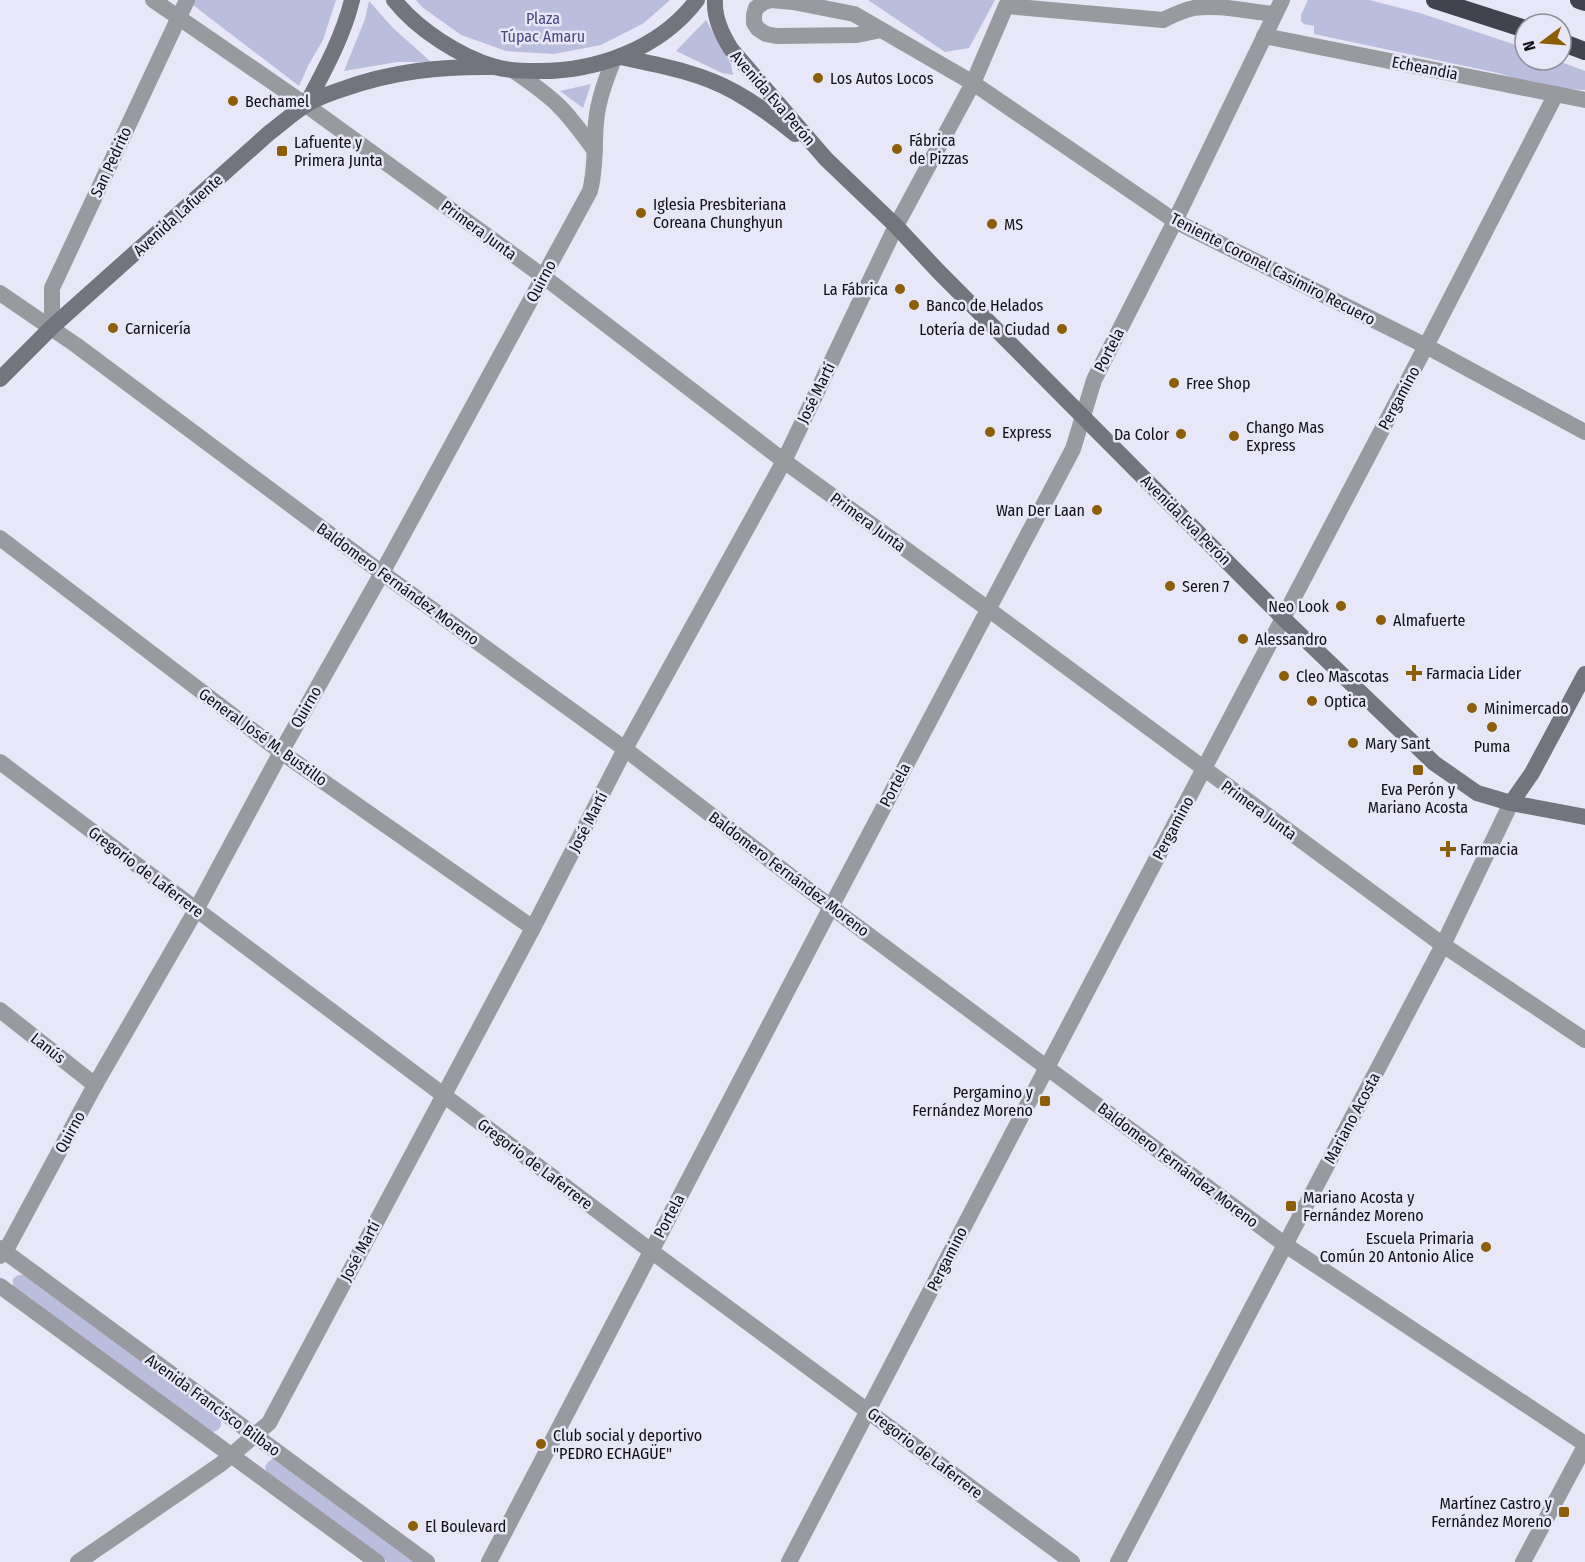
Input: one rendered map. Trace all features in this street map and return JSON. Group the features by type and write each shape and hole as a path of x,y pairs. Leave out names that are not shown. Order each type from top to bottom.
{"highway":[{"path":"1435,0 1513,25"},
{"path":"1579,0 1585,2"}],"main road":[{"name":"Avenida Lafuente","path":"306,105 340,36 352,0"},
{"path":"394,0 428,33 460,52 496,68 549,72 582,68 617,58 647,43 673,25 697,0"},
{"name":"Avenida Eva Perón","path":"715,0 717,17 731,49 826,159"},
{"name":"Avenida Eva Perón","path":"617,58 668,67 703,78 733,91 774,117 826,159 896,226 1284,619 1434,763 1477,793 1511,803 1585,817"},
{"name":"Avenida Lafuente","path":"0,379 52,327 269,133 306,105 351,86 384,76 456,66 496,68"},
{"name":"Mariano Acosta","path":"1511,803 1532,773 1585,674"}],"street":[{"name":"Primera Junta","path":"153,0 306,105 543,278 784,461 1443,945 1585,1040"},
{"name":"San Pedrito","path":"52,327 52,288 187,0"},
{"name":"Teniente Coronel Casimiro Recuero","path":"881,30 858,35 776,36 758,29 754,23 754,15 756,8 771,0 854,14 973,82 1175,221 1426,346 1585,432"},
{"name":"José Martí","path":"78,1562 221,1464 269,1423 533,928 625,749 784,461 896,226 973,82 1006,6 1163,20 1194,8 1278,7"},
{"name":"Portela","path":"489,1562 1073,449 1094,380 1175,221 1278,7"},
{"name":"Echeandia","path":"1264,36 1585,100"},
{"name":"Quirno","path":"2,1252 196,910 590,191 594,170 596,120 602,88 617,58"},
{"path":"514,71 538,87 559,106 595,151"},
{"name":"Pergamino","path":"789,1562 1284,619 1556,94"},
{"name":"Baldomero Fernández Moreno","path":"0,293 52,327 382,573 625,749 831,907 1284,1244 1585,1445"},
{"name":"General José M. Bustillo","path":"0,538 281,752 533,928"},
{"name":"Gregorio de Laferrere","path":"0,762 651,1251 1071,1562"},
{"name":"Mariano Acosta","path":"1118,1562 1443,945 1511,803"},
{"name":"Lanús","path":"0,1010 95,1085"},
{"name":"Avenida Francisco Bilbao","path":"2,1252 427,1562"},
{"name":"Avenida Francisco Bilbao","path":"0,1286 377,1562"},
{"path":"1523,1562 1585,1445"}],"green space":[{"path":"195,0 336,0 323,40 299,86 193,5"},
{"name":"Plaza Túpac Amaru","path":"416,0 670,0 644,23 601,45 554,54 506,51 461,35 422,7"},
{"path":"868,0 995,0 969,48 945,52"},
{"path":"1308,0 1369,0 1420,13 1513,44 1513,72 1573,72 1573,66 1585,71 1585,90 1547,88 1498,73 1314,34 1314,26 1304,24 1301,21 1301,15"},
{"path":"369,1 393,28 431,62 397,62 344,71 365,19"},
{"path":"706,20 731,64 733,75 722,73 676,51"},
{"path":"591,84 583,108 560,91"},
{"path":"18,1275 24,1275 221,1420 220,1428 212,1432 13,1287 13,1279"},
{"path":"273,1459 415,1562 387,1562 267,1473 265,1466"}],"place":[{"name":"Los Autos Locos","path":"818,78"},
{"name":"Bechamel","path":"233,101"},
{"name":"Fábrica de Pizzas","path":"897,149"},
{"name":"Lafuente y Primera Junta","path":"282,151"},
{"name":"Iglesia Presbiteriana Coreana Chunghyun","path":"641,213"},
{"name":"MS","path":"992,224"},
{"name":"La Fábrica","path":"900,289"},
{"name":"Banco de Helados","path":"914,305"},
{"name":"Carnicería","path":"113,328"},
{"name":"Lotería de la Ciudad","path":"1062,329"},
{"name":"Free Shop","path":"1174,383"},
{"name":"Express","path":"990,432"},
{"name":"Da Color","path":"1181,434"},
{"name":"Chango Mas Express","path":"1234,436"},
{"name":"Wan Der Laan","path":"1097,510"},
{"name":"Seren 7","path":"1170,586"},
{"name":"Neo Look","path":"1341,606"},
{"name":"Almafuerte","path":"1381,620"},
{"name":"Alessandro","path":"1243,639"},
{"name":"Farmacia Lider","path":"1414,673"},
{"name":"Cleo Mascotas","path":"1284,676"},
{"name":"Optica","path":"1312,701"},
{"name":"Minimercado","path":"1472,708"},
{"name":"Puma","path":"1492,727"},
{"name":"Mary Sant","path":"1353,743"},
{"name":"Eva Perón y Mariano Acosta","path":"1418,770"},
{"name":"Farmacia","path":"1448,849"},
{"name":"Pergamino y Fernández Moreno","path":"1045,1101"},
{"name":"Mariano Acosta y Fernández Moreno","path":"1291,1206"},
{"name":"Escuela Primaria Común 20 Antonio Alice","path":"1486,1247"},
{"name":"Club social y deportivo \"PEDRO ECHAGÜE\"","path":"541,1444"},
{"name":"Martínez Castro y Fernández Moreno","path":"1564,1512"},
{"name":"El Boulevard","path":"413,1526"}]}
